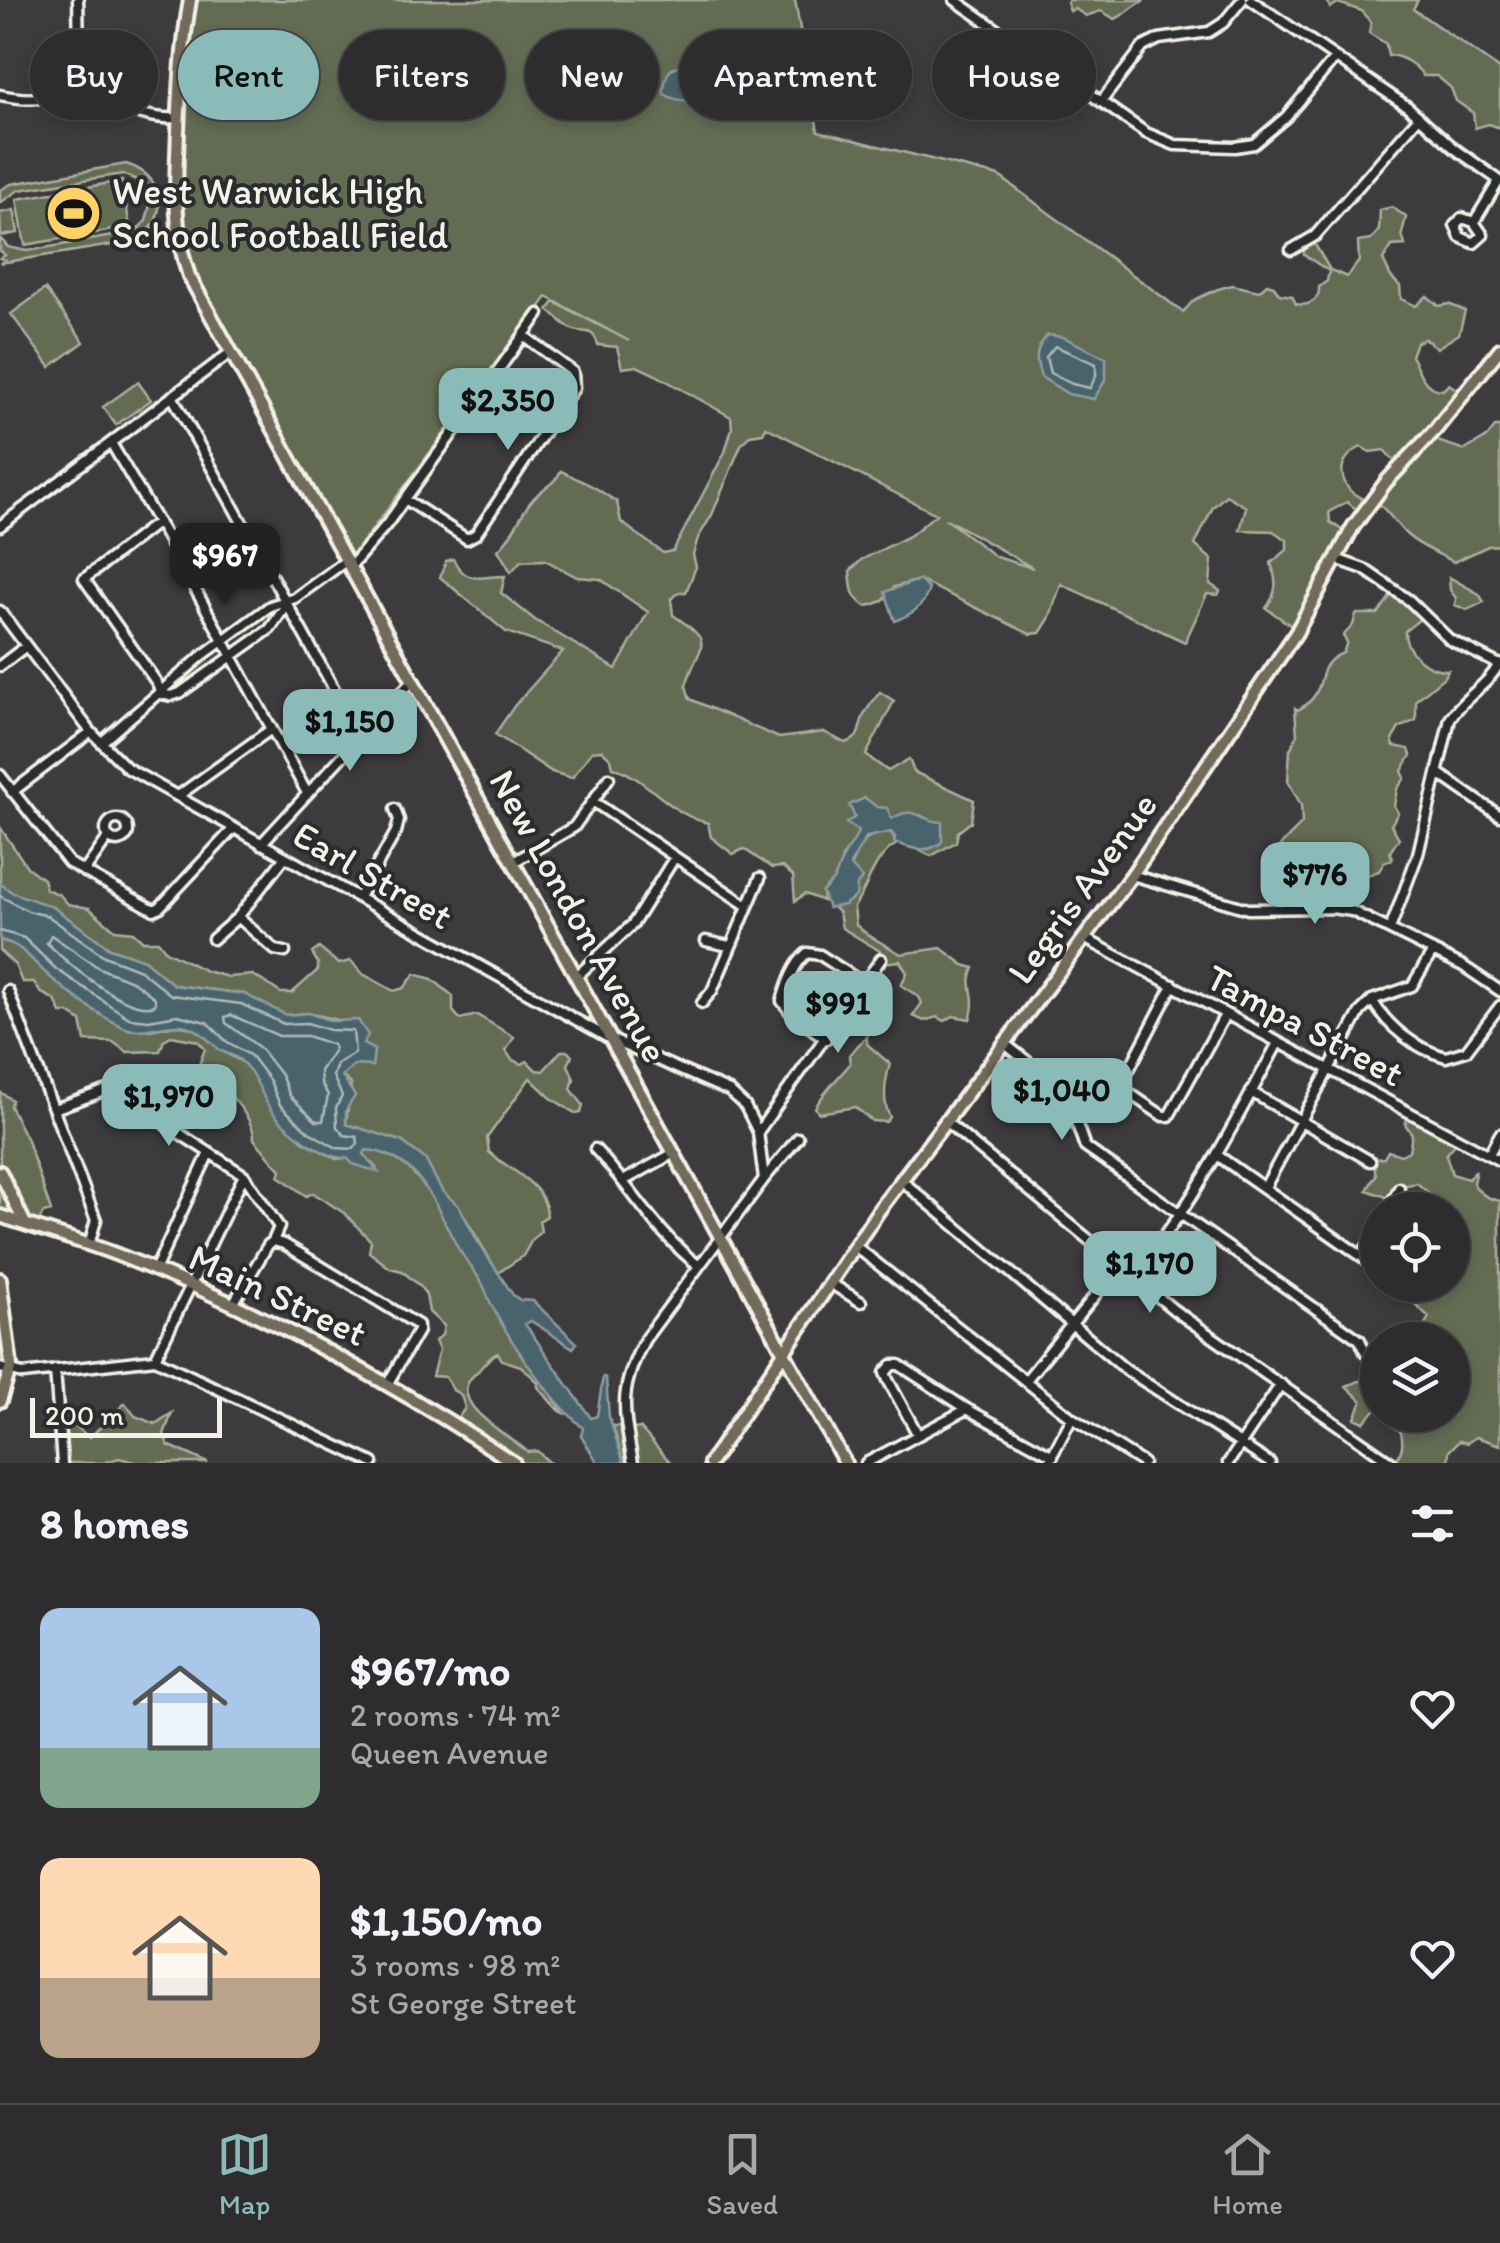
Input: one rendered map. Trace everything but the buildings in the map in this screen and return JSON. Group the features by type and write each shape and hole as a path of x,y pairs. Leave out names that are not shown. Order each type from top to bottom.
{"main road":[{"name":"New London Avenue","path":"185,30 190,0"},
{"name":"New London Avenue","path":"179,120 175,202 180,248 196,290 845,1463"},
{"name":"Legris Avenue","path":"710,1463 902,1180 1132,875 1296,633 1353,527 1386,482 1435,430 1500,348"},
{"path":"0,1172 28,1226"},
{"path":"1,1218 5,1188"},
{"name":"Main Street","path":"1,1218 155,1270 300,1334 388,1383 514,1463"},
{"path":"0,1279 5,1371 0,1401"}],"street":[{"path":"78,0 80,30"},
{"path":"955,0 1163,142 1246,146 1262,140 1335,58"},
{"path":"1102,102 1143,47 1159,39 1209,32 1223,23 1242,0"},
{"path":"1251,0 1418,117 1500,181 1474,222"},
{"path":"0,95 30,98"},
{"path":"1291,250 1315,236 1418,117"},
{"path":"102,742 161,694 172,680 270,606 286,603 349,563 404,499 539,314"},
{"path":"404,499 455,534 466,539 476,534 574,388 572,372 524,336"},
{"path":"1,522 230,352"},
{"path":"172,396 360,736"},
{"path":"111,444 307,793"},
{"path":"158,522 84,579 161,694"},
{"path":"1336,559 1364,568 1410,600 1450,640 1500,664 1487,684 1459,706 1450,719 1418,854 1390,928"},
{"path":"161,694 180,693 270,629 284,613 286,603"},
{"name":"Earl Street","path":"0,611 91,732 128,768 612,1040 730,1091 744,1106 758,1132"},
{"path":"0,666 26,646"},
{"path":"262,844 413,680"},
{"path":"178,796 270,730"},
{"path":"12,792 91,732"},
{"path":"1438,773 1500,816"},
{"path":"0,775 69,863 154,910 234,828"},
{"path":"515,861 574,827 609,778"},
{"path":"594,802 746,904"},
{"path":"359,897 396,832 399,820 395,810"},
{"path":"84,872 106,838"},
{"path":"213,939 238,917 285,857"},
{"path":"577,976 634,924 675,857"},
{"path":"1132,875 1248,909 1352,911 1498,986"},
{"path":"702,1003 712,991 760,878"},
{"path":"238,917 276,950 285,952"},
{"name":"Tampa Street","path":"1084,938 1500,1160"},
{"path":"706,941 729,946"},
{"path":"1265,1188 1360,1012 1372,1000 1412,986 1433,950"},
{"path":"826,1039 792,1014 782,1001 801,958 807,953 820,955 865,984"},
{"path":"764,1179 758,1132 880,959"},
{"path":"1172,985 1120,1087 1163,1116 1169,1116 1226,1015"},
{"path":"8,992 96,1220 89,1245"},
{"path":"1372,1000 1396,1031 1446,1057 1466,1051 1500,1006"},
{"path":"1131,1276 1155,1250 1217,1155 1278,1043"},
{"path":"1005,1044 1065,1090 1085,1147 1360,1340"},
{"path":"54,1109 110,1089 244,1175 279,1227 233,1304"},
{"path":"1252,1092 1370,1161"},
{"path":"946,1121 1188,1322 1392,1463"},
{"path":"1490,1154 1500,1134"},
{"path":"634,1463 623,1401 625,1379 645,1339 720,1235 798,1138"},
{"path":"595,1149 625,1180 668,1238 699,1266"},
{"path":"155,1270 209,1153"},
{"path":"625,1180 674,1153"},
{"path":"1217,1155 1360,1255"},
{"path":"155,1359 244,1175"},
{"path":"902,1180 1126,1370 1270,1463"},
{"path":"1397,1192 1399,1188"},
{"path":"273,1240 418,1325 388,1383"},
{"path":"855,1246 1072,1418 1143,1463"},
{"path":"1026,1379 1119,1266"},
{"path":"830,1283 861,1302"},
{"path":"5,1371 155,1359 373,1463"},
{"path":"918,1435 885,1373 896,1366 938,1388 1050,1460 1072,1418"},
{"path":"55,1370 62,1463"},
{"path":"1228,1463 1280,1384"},
{"path":"866,1463 967,1408"}],"green space":[{"path":"197,0 795,0 800,30 679,30 679,120 816,120 818,131 999,176 1183,312 1194,300 1232,285 1259,291 1267,284 1279,294 1292,296 1296,304 1309,303 1318,296 1329,271 1304,255 1304,248 1313,241 1330,270 1347,277 1359,261 1358,242 1371,240 1379,230 1380,210 1392,207 1406,217 1402,234 1405,245 1392,246 1383,260 1400,286 1401,299 1416,306 1427,296 1439,306 1449,304 1465,311 1459,334 1437,348 1425,339 1416,342 1411,356 1431,387 1443,390 1449,384 1462,393 1431,433 1440,442 1465,450 1500,427 1500,545 1488,546 1454,562 1416,542 1374,499 1398,465 1384,450 1370,452 1361,447 1349,455 1342,470 1350,490 1369,503 1362,514 1347,502 1329,512 1330,522 1348,534 1297,630 1266,608 1275,586 1271,563 1287,550 1287,540 1273,531 1240,530 1246,507 1226,495 1213,507 1195,545 1212,560 1210,584 1220,591 1218,595 1207,594 1185,642 1061,584 1049,619 1040,633 1030,634 919,580 894,587 875,604 861,603 853,592 850,571 861,560 911,535 936,514 766,427 763,433 750,435 741,445 712,515 698,538 693,555 696,567 686,592 671,599 673,615 701,640 686,686 690,699 779,738 824,732 845,743 857,736 864,715 880,692 894,701 866,755 888,771 909,759 914,772 974,800 971,822 958,832 956,842 931,856 917,849 933,822 920,815 892,820 865,798 854,811 858,831 855,842 842,857 840,874 822,892 823,901 805,894 795,901 793,876 783,867 772,868 744,849 733,854 711,837 708,823 682,813 638,780 613,767 602,750 592,751 572,778 552,772 495,734 563,651 506,632 440,577 446,561 453,559 469,576 505,576 501,593 535,620 616,669 648,612 600,579 577,577 545,560 521,561 511,572 498,550 533,499 561,471 617,502 621,522 663,553 673,551 725,452 731,417 637,366 622,368 617,347 598,345 593,335 570,328 548,310 554,302 629,341 547,297 351,554 217,317 186,252 185,120 319,120 319,30 193,30","holes":["947,520 1033,568 996,557"]},
{"path":"1069,0 1145,0 1115,19 1101,11 1086,16 1075,9 1070,11"},
{"path":"1327,0 1418,0 1413,9 1500,69 1500,128 1489,124 1475,128 1473,113 1456,101 1451,88 1437,76 1423,76 1408,62 1388,56 1386,44 1369,33 1371,23 1362,11 1338,3 1330,8"},
{"path":"126,164 145,174 156,189 159,208 151,228 161,228 162,237 0,263 5,255 0,251 0,238 8,247 27,251 135,232 146,221 151,200 141,182 123,174 19,190 0,203 0,190 11,184"},
{"name":"West Warwick High School Football Field","path":"122,181 130,227 25,245 17,199"},
{"path":"14,210 18,233 1,236 0,213"},
{"path":"45,289 84,342 50,367 11,314"},
{"path":"138,382 151,400 116,425 103,407"},
{"path":"1449,577 1479,594 1484,602 1467,610 1455,605"},
{"path":"1394,591 1425,615 1405,631 1408,646 1419,659 1448,670 1416,700 1416,720 1399,728 1392,740 1394,746 1409,749 1411,755 1402,771 1405,778 1397,789 1394,806 1398,813 1391,825 1399,838 1390,852 1393,859 1365,876 1351,869 1311,874 1312,866 1301,857 1286,865 1285,877 1273,874 1276,852 1302,823 1301,805 1288,781 1290,750 1297,735 1295,708 1298,710 1309,702 1327,665 1343,653 1347,642 1343,636 1353,625 1356,614 1378,614"},
{"path":"0,827 27,867 43,879 46,889 68,904 89,908 115,930 133,932 143,941 158,941 166,951 206,971 228,977 253,975 281,993 292,993 318,970 312,953 319,948 339,964 351,961 363,974 394,991 404,988 415,974 432,979 453,996 453,1011 460,1019 477,1015 514,1037 506,1051 512,1060 522,1064 527,1061 536,1070 543,1071 561,1051 567,1051 572,1056 568,1065 574,1079 571,1089 583,1105 581,1113 576,1114 551,1098 530,1078 487,1138 489,1152 526,1179 545,1205 547,1216 539,1221 541,1231 523,1256 498,1273 425,1159 401,1141 346,1124 351,1084 342,1076 354,1065 372,1065 374,1050 362,1044 343,1021 308,1013 286,1015 244,994 174,985 144,960 110,948 53,907 13,893 0,884"},
{"path":"878,832 891,832 897,844 877,864 854,907 856,925 901,954 941,948 974,968 970,980 970,1019 953,1016 945,1021 937,1017 924,1021 913,1016 922,1003 901,985 907,973 900,961 882,963 880,951 842,928 839,913 832,906 844,904 856,853"},
{"path":"0,940 19,946 50,977 110,1018 150,1030 176,1025 202,1030 220,1050 244,1063 262,1086 274,1113 303,1141 336,1159 347,1158 377,1169 364,1154 366,1149 392,1157 409,1168 432,1198 510,1333 564,1413 521,1366 502,1360 498,1353 488,1359 467,1385 467,1396 495,1428 528,1452 537,1451 550,1463 513,1463 454,1424 465,1408 461,1395 445,1377 432,1376 439,1350 435,1341 444,1326 429,1312 420,1286 369,1252 371,1241 344,1213 313,1193 306,1196 279,1176 281,1170 254,1139 242,1109 199,1065 205,1049 198,1041 171,1036 164,1040 160,1051 127,1052 113,1042 85,1041 81,1021 61,1013 55,1000 40,992 34,982 22,982 15,965 0,951"},
{"path":"867,1036 867,1044 890,1064 885,1091 890,1117 886,1122 872,1121 855,1107 819,1113 815,1108 818,1103 850,1064 849,1055"},
{"path":"0,1092 12,1100 10,1106 28,1142 51,1211 43,1213 36,1227 0,1215 0,1193 4,1189 0,1174"},
{"path":"1410,1112 1460,1138 1446,1155 1452,1174 1468,1179 1476,1170 1476,1187 1500,1201 1500,1445 1476,1437 1467,1443 1459,1441 1449,1451 1448,1463 1393,1463 1400,1452 1401,1432 1470,1432 1470,1322 1426,1322 1429,1317 1414,1302 1470,1302 1470,1192 1427,1192 1417,1183 1402,1186 1397,1192 1367,1190 1376,1175 1373,1159 1384,1158 1388,1151 1401,1155 1409,1151 1412,1134 1405,1124"},
{"path":"1360,1381 1360,1399 1346,1386"},
{"path":"125,1403 135,1416 155,1424 172,1413 164,1434 168,1445 208,1463 139,1463 119,1458 103,1463 62,1463 58,1422 76,1426 89,1438"},
{"path":"613,1426 640,1428 671,1463 624,1463"}],"water":[{"path":"679,67 679,99 664,94 670,71"},
{"path":"1048,335 1063,337 1106,358 1106,379 1094,399 1068,394 1041,377 1037,354"},
{"path":"919,580 929,589 924,601 912,613 895,621 885,592"},
{"path":"865,798 877,807 887,808 892,819 912,813 942,822 942,842 918,849 894,842 891,832 866,837 850,865 862,878 856,896 844,905 828,908 822,892 835,877 858,831 846,823 855,817 849,805"},
{"path":"0,884 13,893 53,907 109,948 144,960 174,985 244,994 286,1015 308,1013 332,1021 358,1020 368,1035 363,1044 374,1050 372,1066 354,1065 342,1076 355,1096 346,1110 346,1124 401,1141 425,1159 442,1191 459,1206 513,1295 533,1301 577,1343 573,1348 531,1321 525,1324 591,1418 597,1416 603,1377 606,1378 609,1417 624,1463 598,1463 581,1436 583,1428 545,1387 511,1339 433,1199 409,1168 385,1154 366,1150 364,1154 378,1172 303,1140 274,1113 245,1065 196,1030 176,1025 129,1029 84,1004 21,949 0,940"}],"place":[{"name":"West Warwick High School Football Field","path":"73,213"}]}
